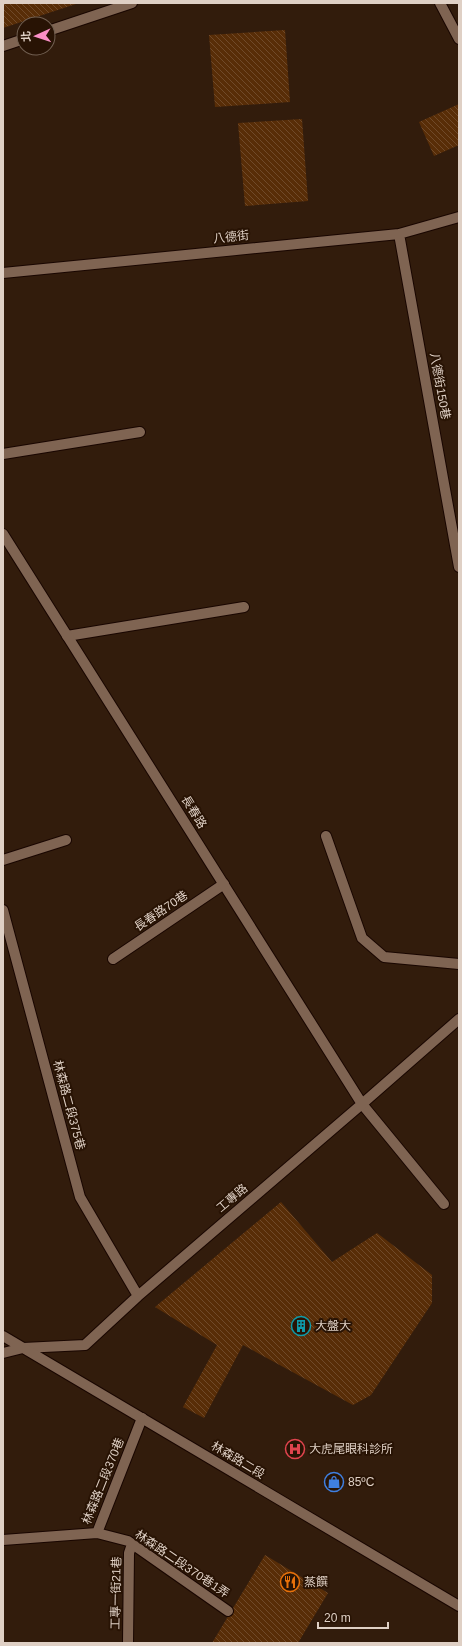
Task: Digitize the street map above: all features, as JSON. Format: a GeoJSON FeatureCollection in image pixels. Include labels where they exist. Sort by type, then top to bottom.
{"type":"FeatureCollection","features":[{"type":"Feature","properties":{"kind":"street"},"geometry":{"type":"LineString","coordinates":[[56,28],[132,3]]}},
{"type":"Feature","properties":{"kind":"street"},"geometry":{"type":"LineString","coordinates":[[440,3],[456,25],[459,39]]}},
{"type":"Feature","properties":{"kind":"street"},"geometry":{"type":"LineString","coordinates":[[3,46],[16,42]]}},
{"type":"Feature","properties":{"kind":"street","name":"八德街"},"geometry":{"type":"LineString","coordinates":[[3,273],[399,234],[459,217]]}},
{"type":"Feature","properties":{"kind":"street","name":"八德街150巷"},"geometry":{"type":"LineString","coordinates":[[399,234],[459,567]]}},
{"type":"Feature","properties":{"kind":"street"},"geometry":{"type":"LineString","coordinates":[[3,454],[140,432]]}},
{"type":"Feature","properties":{"kind":"street","name":"長春路"},"geometry":{"type":"LineString","coordinates":[[3,534],[362,1104],[444,1204]]}},
{"type":"Feature","properties":{"kind":"street"},"geometry":{"type":"LineString","coordinates":[[67,636],[244,607]]}},
{"type":"Feature","properties":{"kind":"street"},"geometry":{"type":"LineString","coordinates":[[326,836],[362,938],[384,957],[459,964]]}},
{"type":"Feature","properties":{"kind":"street"},"geometry":{"type":"LineString","coordinates":[[3,860],[66,840]]}},
{"type":"Feature","properties":{"kind":"street","name":"長春路70巷"},"geometry":{"type":"LineString","coordinates":[[113,959],[224,884]]}},
{"type":"Feature","properties":{"kind":"street","name":"林森路二段375巷"},"geometry":{"type":"LineString","coordinates":[[3,910],[80,1197],[138,1296]]}},
{"type":"Feature","properties":{"kind":"street","name":"工專路"},"geometry":{"type":"LineString","coordinates":[[3,1353],[23,1348],[85,1345],[138,1296],[459,1019]]}},
{"type":"Feature","properties":{"kind":"street","name":"林森路二段"},"geometry":{"type":"LineString","coordinates":[[3,1336],[459,1606]]}},
{"type":"Feature","properties":{"kind":"street","name":"林森路二段370巷"},"geometry":{"type":"LineString","coordinates":[[3,1540],[97,1533],[142,1418]]}},
{"type":"Feature","properties":{"kind":"street","name":"林森路二段370巷1弄"},"geometry":{"type":"LineString","coordinates":[[97,1533],[128,1540],[228,1611]]}},
{"type":"Feature","properties":{"kind":"street","name":"工專一街21巷"},"geometry":{"type":"LineString","coordinates":[[128,1643],[129,1552],[132,1544]]}},
{"type":"Feature","properties":{"kind":"building"},"geometry":{"type":"Polygon","coordinates":[[[3,3],[79,3],[39,16],[16,16],[16,24],[3,28],[3,3]]]}},
{"type":"Feature","properties":{"kind":"building"},"geometry":{"type":"Polygon","coordinates":[[[285,30],[290,102],[215,107],[209,35],[285,30]]]}},
{"type":"Feature","properties":{"kind":"building"},"geometry":{"type":"Polygon","coordinates":[[[459,104],[459,145],[434,156],[419,122],[459,104]]]}},
{"type":"Feature","properties":{"kind":"building"},"geometry":{"type":"Polygon","coordinates":[[[302,119],[308,201],[245,206],[238,123],[302,119]]]}},
{"type":"Feature","properties":{"kind":"building","name":"大盤大"},"geometry":{"type":"Polygon","coordinates":[[[281,1202],[332,1262],[377,1233],[432,1275],[432,1303],[371,1395],[353,1405],[243,1345],[204,1418],[183,1407],[217,1345],[155,1307],[281,1202]]]}},
{"type":"Feature","properties":{"kind":"building"},"geometry":{"type":"Polygon","coordinates":[[[265,1555],[328,1593],[298,1643],[212,1643],[265,1555]]]}},
{"type":"Feature","properties":{"kind":"place","name":"大盤大"},"geometry":{"type":"Point","coordinates":[301,1326]}},
{"type":"Feature","properties":{"kind":"place","name":"大虎尾眼科診所"},"geometry":{"type":"Point","coordinates":[295,1449]}},
{"type":"Feature","properties":{"kind":"place","name":"85ºC"},"geometry":{"type":"Point","coordinates":[334,1482]}},
{"type":"Feature","properties":{"kind":"place","name":"蒸饌"},"geometry":{"type":"Point","coordinates":[290,1582]}}]}
